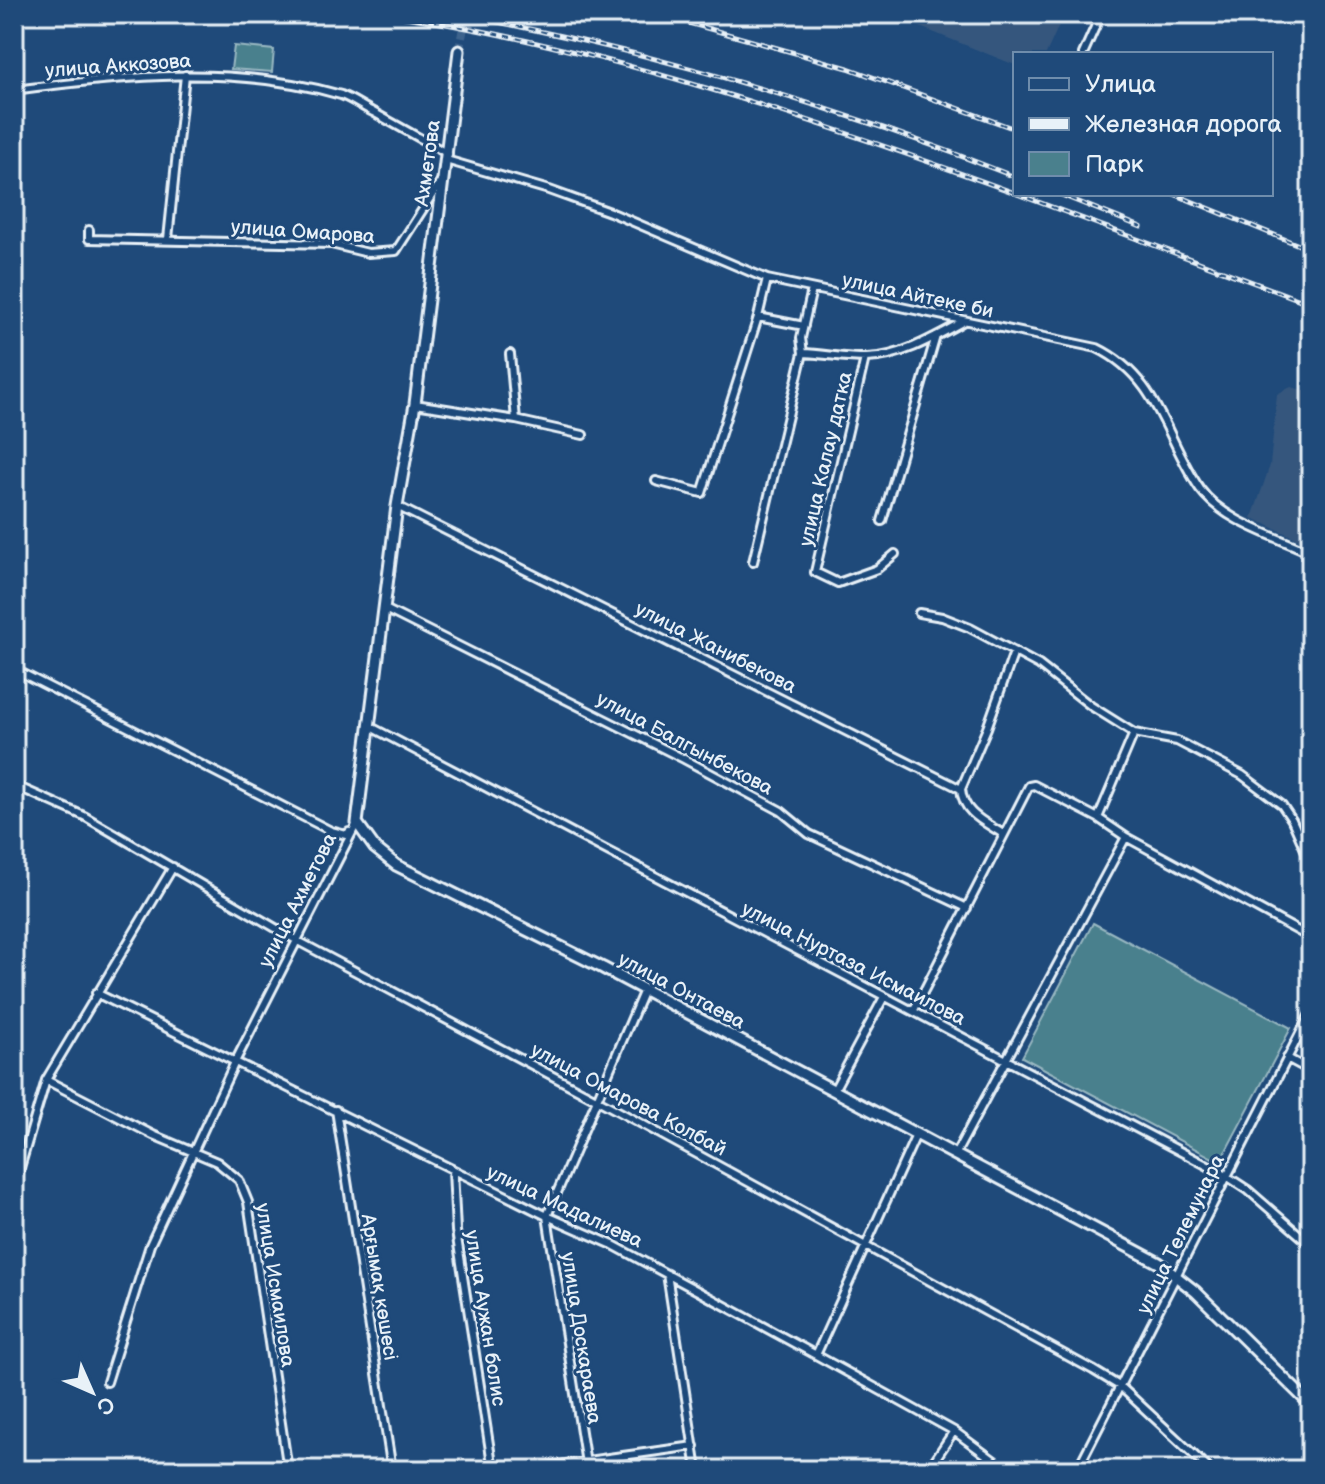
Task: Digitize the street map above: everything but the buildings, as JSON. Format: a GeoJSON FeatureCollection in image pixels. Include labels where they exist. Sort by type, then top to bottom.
{"type":"FeatureCollection","features":[{"type":"Feature","properties":{"kind":"main road","name":"Ахметова"},"geometry":{"type":"LineString","coordinates":[[429,280],[459,51]]}},
{"type":"Feature","properties":{"kind":"main road","name":"улица Ахметова"},"geometry":{"type":"LineString","coordinates":[[357,823],[397,506],[415,404],[429,280]]}},
{"type":"Feature","properties":{"kind":"main road","name":"улица Онтаева"},"geometry":{"type":"LineString","coordinates":[[357,823],[375,848],[396,865],[644,990],[1116,1239],[1178,1276],[1311,1405]]}},
{"type":"Feature","properties":{"kind":"street"},"geometry":{"type":"LineString","coordinates":[[1084,52],[1101,14]]}},
{"type":"Feature","properties":{"kind":"street"},"geometry":{"type":"LineString","coordinates":[[168,239],[185,75]]}},
{"type":"Feature","properties":{"kind":"street","name":"улица Аккозова"},"geometry":{"type":"LineString","coordinates":[[14,90],[128,77],[232,77],[344,96],[447,157]]}},
{"type":"Feature","properties":{"kind":"street","name":"улица Айтеке би"},"geometry":{"type":"LineString","coordinates":[[447,157],[610,212],[767,279],[1083,345],[1116,357],[1152,396],[1201,490],[1238,519],[1311,553]]}},
{"type":"Feature","properties":{"kind":"street","name":"улица Омарова"},"geometry":{"type":"LineString","coordinates":[[89,230],[89,239],[331,244],[368,253],[396,251],[443,177]]}},
{"type":"Feature","properties":{"kind":"street"},"geometry":{"type":"LineString","coordinates":[[656,481],[702,493],[758,317],[767,279]]}},
{"type":"Feature","properties":{"kind":"street"},"geometry":{"type":"LineString","coordinates":[[753,562],[803,353],[801,338],[812,289]]}},
{"type":"Feature","properties":{"kind":"street"},"geometry":{"type":"LineString","coordinates":[[758,317],[804,326]]}},
{"type":"Feature","properties":{"kind":"street","name":"улица Калау датка"},"geometry":{"type":"LineString","coordinates":[[803,353],[865,358],[883,356],[936,336],[965,321]]}},
{"type":"Feature","properties":{"kind":"street"},"geometry":{"type":"LineString","coordinates":[[882,521],[936,336]]}},
{"type":"Feature","properties":{"kind":"street"},"geometry":{"type":"LineString","coordinates":[[510,354],[516,420]]}},
{"type":"Feature","properties":{"kind":"street","name":"улица Калау датка"},"geometry":{"type":"LineString","coordinates":[[865,358],[815,572],[838,583],[877,569],[895,554]]}},
{"type":"Feature","properties":{"kind":"street"},"geometry":{"type":"LineString","coordinates":[[415,404],[516,420],[583,435]]}},
{"type":"Feature","properties":{"kind":"street","name":"улица Жанибекова"},"geometry":{"type":"LineString","coordinates":[[397,506],[961,789],[967,810],[1003,834]]}},
{"type":"Feature","properties":{"kind":"street","name":"улица Балгынбекова"},"geometry":{"type":"LineString","coordinates":[[385,609],[684,759],[781,811],[809,834],[967,908]]}},
{"type":"Feature","properties":{"kind":"street"},"geometry":{"type":"LineString","coordinates":[[919,613],[942,617],[970,628],[1039,665],[1091,706],[1134,733],[1177,741],[1267,792],[1282,805],[1292,820],[1311,863]]}},
{"type":"Feature","properties":{"kind":"street"},"geometry":{"type":"LineString","coordinates":[[961,789],[1014,652]]}},
{"type":"Feature","properties":{"kind":"street"},"geometry":{"type":"LineString","coordinates":[[14,669],[331,831],[346,835],[357,823]]}},
{"type":"Feature","properties":{"kind":"street","name":"улица Нуртаза Исмаилова"},"geometry":{"type":"LineString","coordinates":[[371,727],[1225,1175],[1248,1190],[1311,1245]]}},
{"type":"Feature","properties":{"kind":"street"},"geometry":{"type":"LineString","coordinates":[[1098,818],[1134,733]]}},
{"type":"Feature","properties":{"kind":"street","name":"улица Омарова Колбай"},"geometry":{"type":"LineString","coordinates":[[14,785],[84,816],[296,940],[596,1099],[1121,1387],[1210,1470]]}},
{"type":"Feature","properties":{"kind":"street"},"geometry":{"type":"LineString","coordinates":[[914,1010],[1003,834],[1029,786],[1034,785],[1311,938]]}},
{"type":"Feature","properties":{"kind":"street","name":"улица Ахметова"},"geometry":{"type":"LineString","coordinates":[[107,1382],[150,1245],[235,1062],[357,823]]}},
{"type":"Feature","properties":{"kind":"street"},"geometry":{"type":"LineString","coordinates":[[955,1155],[1126,837]]}},
{"type":"Feature","properties":{"kind":"street"},"geometry":{"type":"LineString","coordinates":[[14,1188],[46,1080],[173,867]]}},
{"type":"Feature","properties":{"kind":"street"},"geometry":{"type":"LineString","coordinates":[[547,1216],[644,990]]}},
{"type":"Feature","properties":{"kind":"street","name":"улица Мадалиева"},"geometry":{"type":"LineString","coordinates":[[96,993],[547,1216],[613,1245],[954,1431],[1007,1470]]}},
{"type":"Feature","properties":{"kind":"street"},"geometry":{"type":"LineString","coordinates":[[834,1090],[884,997]]}},
{"type":"Feature","properties":{"kind":"street","name":"улица Телемунара"},"geometry":{"type":"LineString","coordinates":[[1077,1470],[1178,1276],[1225,1175],[1311,1012]]}},
{"type":"Feature","properties":{"kind":"street"},"geometry":{"type":"LineString","coordinates":[[1287,1058],[1311,1071]]}},
{"type":"Feature","properties":{"kind":"street","name":"улица Исмаилова"},"geometry":{"type":"LineString","coordinates":[[46,1080],[153,1135],[194,1150],[217,1162],[239,1180],[248,1202],[288,1470]]}},
{"type":"Feature","properties":{"kind":"street","name":"Арғымақ көшесі"},"geometry":{"type":"LineString","coordinates":[[336,1110],[392,1470]]}},
{"type":"Feature","properties":{"kind":"street"},"geometry":{"type":"LineString","coordinates":[[816,1355],[916,1135]]}},
{"type":"Feature","properties":{"kind":"street","name":"улица Аужан болис"},"geometry":{"type":"LineString","coordinates":[[453,1170],[456,1231],[493,1470]]}},
{"type":"Feature","properties":{"kind":"street","name":"улица Доскараева"},"geometry":{"type":"LineString","coordinates":[[547,1216],[587,1466]]}},
{"type":"Feature","properties":{"kind":"street"},"geometry":{"type":"LineString","coordinates":[[667,1274],[697,1470]]}},
{"type":"Feature","properties":{"kind":"street"},"geometry":{"type":"LineString","coordinates":[[928,1470],[954,1431]]}},
{"type":"Feature","properties":{"kind":"street"},"geometry":{"type":"LineString","coordinates":[[523,1470],[587,1466],[694,1446]]}},
{"type":"Feature","properties":{"kind":"shaded area"},"geometry":{"type":"Polygon","coordinates":[[[872,14],[1064,14],[1047,52],[1013,52],[1013,64],[900,19],[898,22],[872,14]]]}},
{"type":"Feature","properties":{"kind":"shaded area"},"geometry":{"type":"Polygon","coordinates":[[[1291,387],[1311,392],[1311,545],[1252,518],[1270,465],[1277,394],[1291,387]]]}},
{"type":"Feature","properties":{"kind":"green space"},"geometry":{"type":"Polygon","coordinates":[[[234,46],[274,50],[272,72],[231,69],[234,46]]]}},
{"type":"Feature","properties":{"kind":"green space"},"geometry":{"type":"Polygon","coordinates":[[[1093,923],[1291,1028],[1220,1162],[1022,1057],[1093,923]]]}},
{"type":"Feature","properties":{"kind":"tunnel"},"geometry":{"type":"LineString","coordinates":[[459,51],[466,14]]}},
{"type":"Feature","properties":{"kind":"railway"},"geometry":{"type":"LineString","coordinates":[[387,14],[468,28],[627,65],[783,112],[1013,192]]}},
{"type":"Feature","properties":{"kind":"railway"},"geometry":{"type":"LineString","coordinates":[[458,14],[600,45],[740,82],[879,126],[1013,176]]}},
{"type":"Feature","properties":{"kind":"railway"},"geometry":{"type":"LineString","coordinates":[[657,14],[848,68],[1013,128]]}},
{"type":"Feature","properties":{"kind":"railway"},"geometry":{"type":"LineString","coordinates":[[1022,196],[1311,304]]}},
{"type":"Feature","properties":{"kind":"railway"},"geometry":{"type":"LineString","coordinates":[[1064,196],[1141,227]]}},
{"type":"Feature","properties":{"kind":"railway"},"geometry":{"type":"LineString","coordinates":[[1179,196],[1311,250]]}}]}
